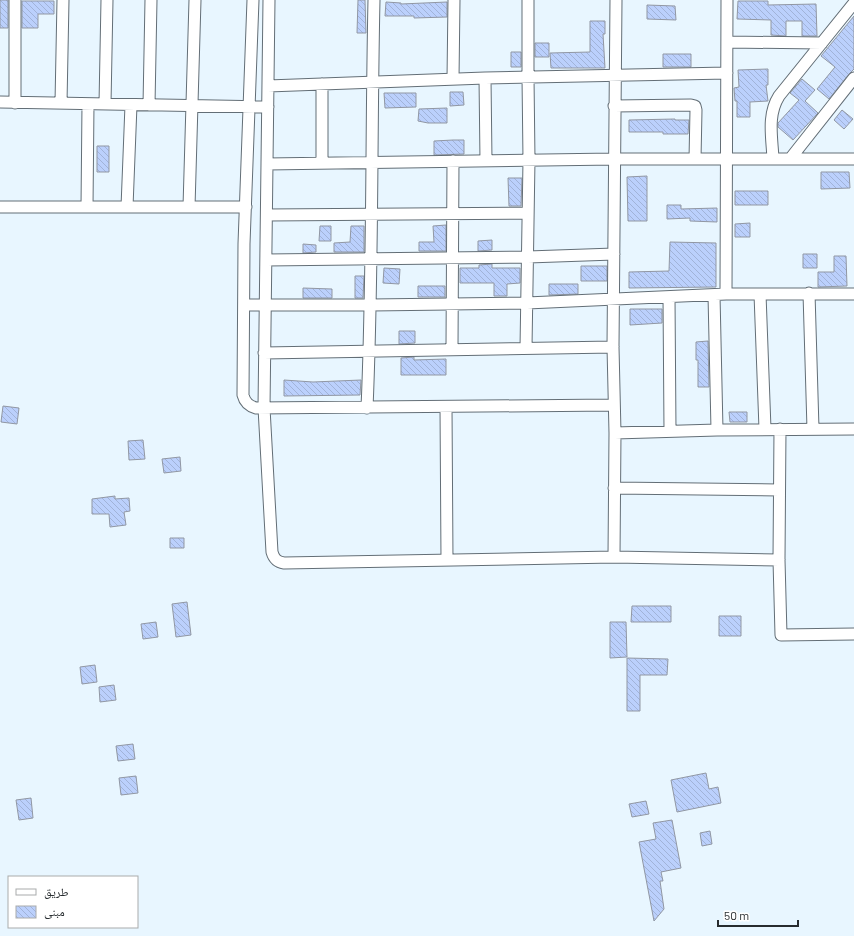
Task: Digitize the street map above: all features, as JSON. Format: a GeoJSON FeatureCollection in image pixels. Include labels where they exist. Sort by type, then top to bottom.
{"type":"FeatureCollection","features":[{"type":"Feature","properties":{"kind":"street"},"geometry":{"type":"LineString","coordinates":[[15,0],[15,103]]}},
{"type":"Feature","properties":{"kind":"street"},"geometry":{"type":"LineString","coordinates":[[61,103],[64,0]]}},
{"type":"Feature","properties":{"kind":"street"},"geometry":{"type":"LineString","coordinates":[[105,104],[107,0]]}},
{"type":"Feature","properties":{"kind":"street"},"geometry":{"type":"LineString","coordinates":[[149,105],[151,0]]}},
{"type":"Feature","properties":{"kind":"street"},"geometry":{"type":"LineString","coordinates":[[190,207],[195,0]]}},
{"type":"Feature","properties":{"kind":"street"},"geometry":{"type":"LineString","coordinates":[[253,0],[248,106],[244,305],[244,400],[256,408],[613,406]]}},
{"type":"Feature","properties":{"kind":"street"},"geometry":{"type":"LineString","coordinates":[[269,0],[264,408],[272,552],[274,558],[278,562],[284,563],[614,557],[779,560]]}},
{"type":"Feature","properties":{"kind":"street"},"geometry":{"type":"LineString","coordinates":[[367,408],[371,305],[370,215],[374,0]]}},
{"type":"Feature","properties":{"kind":"street"},"geometry":{"type":"LineString","coordinates":[[453,79],[454,0]]}},
{"type":"Feature","properties":{"kind":"street"},"geometry":{"type":"LineString","coordinates":[[526,348],[529,160],[528,0]]}},
{"type":"Feature","properties":{"kind":"street"},"geometry":{"type":"LineString","coordinates":[[614,557],[615,433],[613,406],[613,347],[614,76],[616,0]]}},
{"type":"Feature","properties":{"kind":"street"},"geometry":{"type":"LineString","coordinates":[[726,294],[727,0]]}},
{"type":"Feature","properties":{"kind":"street"},"geometry":{"type":"LineString","coordinates":[[773,159],[771,118],[774,103],[854,3]]}},
{"type":"Feature","properties":{"kind":"street"},"geometry":{"type":"LineString","coordinates":[[727,42],[822,43]]}},
{"type":"Feature","properties":{"kind":"street"},"geometry":{"type":"LineString","coordinates":[[268,86],[484,78],[727,73]]}},
{"type":"Feature","properties":{"kind":"street"},"geometry":{"type":"LineString","coordinates":[[484,78],[486,161]]}},
{"type":"Feature","properties":{"kind":"street"},"geometry":{"type":"LineString","coordinates":[[790,159],[854,78]]}},
{"type":"Feature","properties":{"kind":"street"},"geometry":{"type":"LineString","coordinates":[[322,84],[322,163]]}},
{"type":"Feature","properties":{"kind":"street"},"geometry":{"type":"LineString","coordinates":[[0,102],[268,107]]}},
{"type":"Feature","properties":{"kind":"street"},"geometry":{"type":"LineString","coordinates":[[87,207],[88,104]]}},
{"type":"Feature","properties":{"kind":"street"},"geometry":{"type":"LineString","coordinates":[[127,207],[132,104]]}},
{"type":"Feature","properties":{"kind":"street"},"geometry":{"type":"LineString","coordinates":[[614,106],[695,106],[695,159]]}},
{"type":"Feature","properties":{"kind":"street"},"geometry":{"type":"LineString","coordinates":[[267,164],[614,159],[854,159]]}},
{"type":"Feature","properties":{"kind":"street"},"geometry":{"type":"LineString","coordinates":[[452,349],[451,304],[453,161]]}},
{"type":"Feature","properties":{"kind":"street"},"geometry":{"type":"LineString","coordinates":[[0,207],[246,208]]}},
{"type":"Feature","properties":{"kind":"street"},"geometry":{"type":"LineString","coordinates":[[267,215],[528,213]]}},
{"type":"Feature","properties":{"kind":"street"},"geometry":{"type":"LineString","coordinates":[[266,260],[528,257],[614,254]]}},
{"type":"Feature","properties":{"kind":"street"},"geometry":{"type":"LineString","coordinates":[[809,293],[812,429]]}},
{"type":"Feature","properties":{"kind":"street"},"geometry":{"type":"LineString","coordinates":[[244,305],[527,303],[726,294],[854,294]]}},
{"type":"Feature","properties":{"kind":"street"},"geometry":{"type":"LineString","coordinates":[[760,294],[765,429]]}},
{"type":"Feature","properties":{"kind":"street"},"geometry":{"type":"LineString","coordinates":[[714,295],[717,430]]}},
{"type":"Feature","properties":{"kind":"street"},"geometry":{"type":"LineString","coordinates":[[669,296],[670,431]]}},
{"type":"Feature","properties":{"kind":"street"},"geometry":{"type":"LineString","coordinates":[[264,353],[613,347]]}},
{"type":"Feature","properties":{"kind":"street"},"geometry":{"type":"LineString","coordinates":[[446,407],[447,560]]}},
{"type":"Feature","properties":{"kind":"street"},"geometry":{"type":"LineString","coordinates":[[615,433],[765,429],[854,429]]}},
{"type":"Feature","properties":{"kind":"street"},"geometry":{"type":"LineString","coordinates":[[780,429],[779,560],[782,635],[854,634]]}},
{"type":"Feature","properties":{"kind":"street"},"geometry":{"type":"LineString","coordinates":[[614,488],[779,490]]}},
{"type":"Feature","properties":{"kind":"building"},"geometry":{"type":"Polygon","coordinates":[[[0,0],[8,0],[8,28],[0,28],[0,0]]]}},
{"type":"Feature","properties":{"kind":"building"},"geometry":{"type":"Polygon","coordinates":[[[358,0],[365,0],[366,33],[357,33],[358,0]]]}},
{"type":"Feature","properties":{"kind":"building"},"geometry":{"type":"Polygon","coordinates":[[[22,1],[54,1],[54,14],[38,14],[38,28],[22,28],[22,1]]]}},
{"type":"Feature","properties":{"kind":"building"},"geometry":{"type":"Polygon","coordinates":[[[738,1],[768,1],[768,5],[816,4],[817,36],[802,36],[802,21],[786,21],[786,36],[771,35],[771,20],[737,19],[738,1]]]}},
{"type":"Feature","properties":{"kind":"building"},"geometry":{"type":"Polygon","coordinates":[[[386,2],[401,4],[447,2],[447,17],[414,18],[414,16],[385,16],[386,2]]]}},
{"type":"Feature","properties":{"kind":"building"},"geometry":{"type":"Polygon","coordinates":[[[647,5],[675,6],[676,20],[647,19],[647,5]]]}},
{"type":"Feature","properties":{"kind":"building"},"geometry":{"type":"Polygon","coordinates":[[[854,16],[854,69],[829,99],[817,89],[835,67],[821,56],[854,16]]]}},
{"type":"Feature","properties":{"kind":"building"},"geometry":{"type":"Polygon","coordinates":[[[590,21],[605,21],[605,34],[603,34],[605,68],[551,68],[550,53],[590,52],[590,21]]]}},
{"type":"Feature","properties":{"kind":"building"},"geometry":{"type":"Polygon","coordinates":[[[535,43],[549,43],[549,57],[535,57],[535,43]]]}},
{"type":"Feature","properties":{"kind":"building"},"geometry":{"type":"Polygon","coordinates":[[[511,52],[521,52],[521,67],[511,67],[511,52]]]}},
{"type":"Feature","properties":{"kind":"building"},"geometry":{"type":"Polygon","coordinates":[[[663,54],[691,54],[691,67],[663,67],[663,54]]]}},
{"type":"Feature","properties":{"kind":"building"},"geometry":{"type":"Polygon","coordinates":[[[768,69],[768,85],[766,85],[768,101],[750,102],[750,117],[737,117],[737,101],[735,101],[734,88],[739,87],[738,70],[768,69]]]}},
{"type":"Feature","properties":{"kind":"building"},"geometry":{"type":"Polygon","coordinates":[[[802,79],[815,90],[805,101],[818,113],[793,140],[778,127],[778,123],[799,100],[790,93],[802,79]]]}},
{"type":"Feature","properties":{"kind":"building"},"geometry":{"type":"Polygon","coordinates":[[[450,92],[463,92],[464,105],[450,106],[450,92]]]}},
{"type":"Feature","properties":{"kind":"building"},"geometry":{"type":"Polygon","coordinates":[[[384,93],[416,93],[416,107],[385,108],[384,93]]]}},
{"type":"Feature","properties":{"kind":"building"},"geometry":{"type":"Polygon","coordinates":[[[447,108],[447,123],[428,123],[418,121],[419,109],[447,108]]]}},
{"type":"Feature","properties":{"kind":"building"},"geometry":{"type":"Polygon","coordinates":[[[842,110],[853,119],[844,129],[834,120],[842,110]]]}},
{"type":"Feature","properties":{"kind":"building"},"geometry":{"type":"Polygon","coordinates":[[[629,120],[689,120],[688,134],[629,132],[629,120]]]}},
{"type":"Feature","properties":{"kind":"building"},"geometry":{"type":"Polygon","coordinates":[[[464,140],[464,154],[434,155],[434,141],[464,140]]]}},
{"type":"Feature","properties":{"kind":"building"},"geometry":{"type":"Polygon","coordinates":[[[97,146],[109,146],[109,172],[97,172],[97,146]]]}},
{"type":"Feature","properties":{"kind":"building"},"geometry":{"type":"Polygon","coordinates":[[[821,172],[849,172],[850,188],[821,189],[821,172]]]}},
{"type":"Feature","properties":{"kind":"building"},"geometry":{"type":"Polygon","coordinates":[[[647,176],[647,221],[628,221],[627,177],[647,176]]]}},
{"type":"Feature","properties":{"kind":"building"},"geometry":{"type":"Polygon","coordinates":[[[508,178],[522,178],[521,206],[509,206],[508,178]]]}},
{"type":"Feature","properties":{"kind":"building"},"geometry":{"type":"Polygon","coordinates":[[[735,191],[768,191],[768,205],[735,205],[735,191]]]}},
{"type":"Feature","properties":{"kind":"building"},"geometry":{"type":"Polygon","coordinates":[[[667,205],[681,205],[681,209],[717,208],[717,222],[690,221],[690,218],[667,219],[667,205]]]}},
{"type":"Feature","properties":{"kind":"building"},"geometry":{"type":"Polygon","coordinates":[[[750,223],[750,237],[735,237],[735,224],[750,223]]]}},
{"type":"Feature","properties":{"kind":"building"},"geometry":{"type":"Polygon","coordinates":[[[446,225],[446,251],[419,251],[419,242],[434,242],[433,226],[446,225]]]}},
{"type":"Feature","properties":{"kind":"building"},"geometry":{"type":"Polygon","coordinates":[[[320,226],[331,226],[331,241],[319,241],[320,226]]]}},
{"type":"Feature","properties":{"kind":"building"},"geometry":{"type":"Polygon","coordinates":[[[351,226],[364,226],[364,252],[334,252],[334,243],[350,242],[351,226]]]}},
{"type":"Feature","properties":{"kind":"building"},"geometry":{"type":"Polygon","coordinates":[[[492,240],[492,250],[478,251],[478,241],[492,240]]]}},
{"type":"Feature","properties":{"kind":"building"},"geometry":{"type":"Polygon","coordinates":[[[670,242],[716,243],[716,287],[629,288],[629,272],[669,271],[670,242]]]}},
{"type":"Feature","properties":{"kind":"building"},"geometry":{"type":"Polygon","coordinates":[[[303,244],[316,245],[316,252],[303,253],[303,244]]]}},
{"type":"Feature","properties":{"kind":"building"},"geometry":{"type":"Polygon","coordinates":[[[803,254],[817,254],[817,268],[803,268],[803,254]]]}},
{"type":"Feature","properties":{"kind":"building"},"geometry":{"type":"Polygon","coordinates":[[[834,256],[846,256],[847,286],[818,287],[818,272],[834,272],[834,256]]]}},
{"type":"Feature","properties":{"kind":"building"},"geometry":{"type":"Polygon","coordinates":[[[492,264],[492,268],[520,268],[520,283],[507,284],[507,296],[494,296],[494,283],[460,283],[460,268],[479,268],[479,265],[492,264]]]}},
{"type":"Feature","properties":{"kind":"building"},"geometry":{"type":"Polygon","coordinates":[[[581,266],[607,266],[607,281],[581,281],[581,266]]]}},
{"type":"Feature","properties":{"kind":"building"},"geometry":{"type":"Polygon","coordinates":[[[384,268],[400,269],[399,284],[383,283],[384,268]]]}},
{"type":"Feature","properties":{"kind":"building"},"geometry":{"type":"Polygon","coordinates":[[[355,276],[364,276],[363,298],[355,298],[355,276]]]}},
{"type":"Feature","properties":{"kind":"building"},"geometry":{"type":"Polygon","coordinates":[[[549,284],[578,284],[578,294],[549,295],[549,284]]]}},
{"type":"Feature","properties":{"kind":"building"},"geometry":{"type":"Polygon","coordinates":[[[418,286],[445,286],[445,297],[418,297],[418,286]]]}},
{"type":"Feature","properties":{"kind":"building"},"geometry":{"type":"Polygon","coordinates":[[[303,288],[332,289],[332,298],[303,298],[303,288]]]}},
{"type":"Feature","properties":{"kind":"building"},"geometry":{"type":"Polygon","coordinates":[[[630,309],[662,309],[662,323],[630,325],[630,309]]]}},
{"type":"Feature","properties":{"kind":"building"},"geometry":{"type":"Polygon","coordinates":[[[399,331],[415,331],[415,343],[399,344],[399,331]]]}},
{"type":"Feature","properties":{"kind":"building"},"geometry":{"type":"Polygon","coordinates":[[[708,341],[709,387],[698,387],[696,342],[708,341]]]}},
{"type":"Feature","properties":{"kind":"building"},"geometry":{"type":"Polygon","coordinates":[[[414,357],[414,360],[446,359],[446,375],[401,375],[401,358],[414,357]]]}},
{"type":"Feature","properties":{"kind":"building"},"geometry":{"type":"Polygon","coordinates":[[[284,380],[313,382],[361,380],[360,395],[284,396],[284,380]]]}},
{"type":"Feature","properties":{"kind":"building"},"geometry":{"type":"Polygon","coordinates":[[[3,406],[19,408],[17,424],[1,422],[3,406]]]}},
{"type":"Feature","properties":{"kind":"building"},"geometry":{"type":"Polygon","coordinates":[[[729,412],[747,412],[747,422],[730,422],[729,412]]]}},
{"type":"Feature","properties":{"kind":"building"},"geometry":{"type":"Polygon","coordinates":[[[143,440],[145,459],[129,460],[128,441],[143,440]]]}},
{"type":"Feature","properties":{"kind":"building"},"geometry":{"type":"Polygon","coordinates":[[[180,457],[181,471],[164,473],[162,459],[180,457]]]}},
{"type":"Feature","properties":{"kind":"building"},"geometry":{"type":"Polygon","coordinates":[[[115,496],[115,499],[129,498],[130,511],[124,512],[126,525],[110,527],[109,514],[92,514],[92,499],[115,496]]]}},
{"type":"Feature","properties":{"kind":"building"},"geometry":{"type":"Polygon","coordinates":[[[170,538],[184,538],[184,548],[170,548],[170,538]]]}},
{"type":"Feature","properties":{"kind":"building"},"geometry":{"type":"Polygon","coordinates":[[[187,602],[191,635],[176,637],[172,604],[187,602]]]}},
{"type":"Feature","properties":{"kind":"building"},"geometry":{"type":"Polygon","coordinates":[[[632,606],[671,606],[671,622],[631,622],[632,606]]]}},
{"type":"Feature","properties":{"kind":"building"},"geometry":{"type":"Polygon","coordinates":[[[719,616],[741,616],[741,636],[719,636],[719,616]]]}},
{"type":"Feature","properties":{"kind":"building"},"geometry":{"type":"Polygon","coordinates":[[[156,622],[158,637],[143,639],[141,624],[156,622]]]}},
{"type":"Feature","properties":{"kind":"building"},"geometry":{"type":"Polygon","coordinates":[[[610,622],[626,622],[627,657],[610,658],[610,622]]]}},
{"type":"Feature","properties":{"kind":"building"},"geometry":{"type":"Polygon","coordinates":[[[627,658],[668,659],[667,675],[640,675],[640,711],[627,711],[627,658]]]}},
{"type":"Feature","properties":{"kind":"building"},"geometry":{"type":"Polygon","coordinates":[[[95,665],[97,682],[82,684],[80,667],[95,665]]]}},
{"type":"Feature","properties":{"kind":"building"},"geometry":{"type":"Polygon","coordinates":[[[114,685],[116,700],[100,702],[99,687],[114,685]]]}},
{"type":"Feature","properties":{"kind":"building"},"geometry":{"type":"Polygon","coordinates":[[[133,744],[135,759],[118,761],[116,746],[133,744]]]}},
{"type":"Feature","properties":{"kind":"building"},"geometry":{"type":"Polygon","coordinates":[[[706,773],[709,789],[718,787],[721,803],[677,812],[671,780],[706,773]]]}},
{"type":"Feature","properties":{"kind":"building"},"geometry":{"type":"Polygon","coordinates":[[[136,776],[138,793],[121,795],[119,778],[136,776]]]}},
{"type":"Feature","properties":{"kind":"building"},"geometry":{"type":"Polygon","coordinates":[[[31,798],[33,818],[19,820],[16,800],[31,798]]]}},
{"type":"Feature","properties":{"kind":"building"},"geometry":{"type":"Polygon","coordinates":[[[646,801],[649,814],[632,817],[629,804],[646,801]]]}},
{"type":"Feature","properties":{"kind":"building"},"geometry":{"type":"Polygon","coordinates":[[[672,820],[681,868],[661,872],[663,881],[660,881],[664,909],[654,921],[639,842],[656,839],[653,823],[672,820]]]}},
{"type":"Feature","properties":{"kind":"building"},"geometry":{"type":"Polygon","coordinates":[[[710,831],[712,844],[702,846],[700,833],[710,831]]]}}]}
